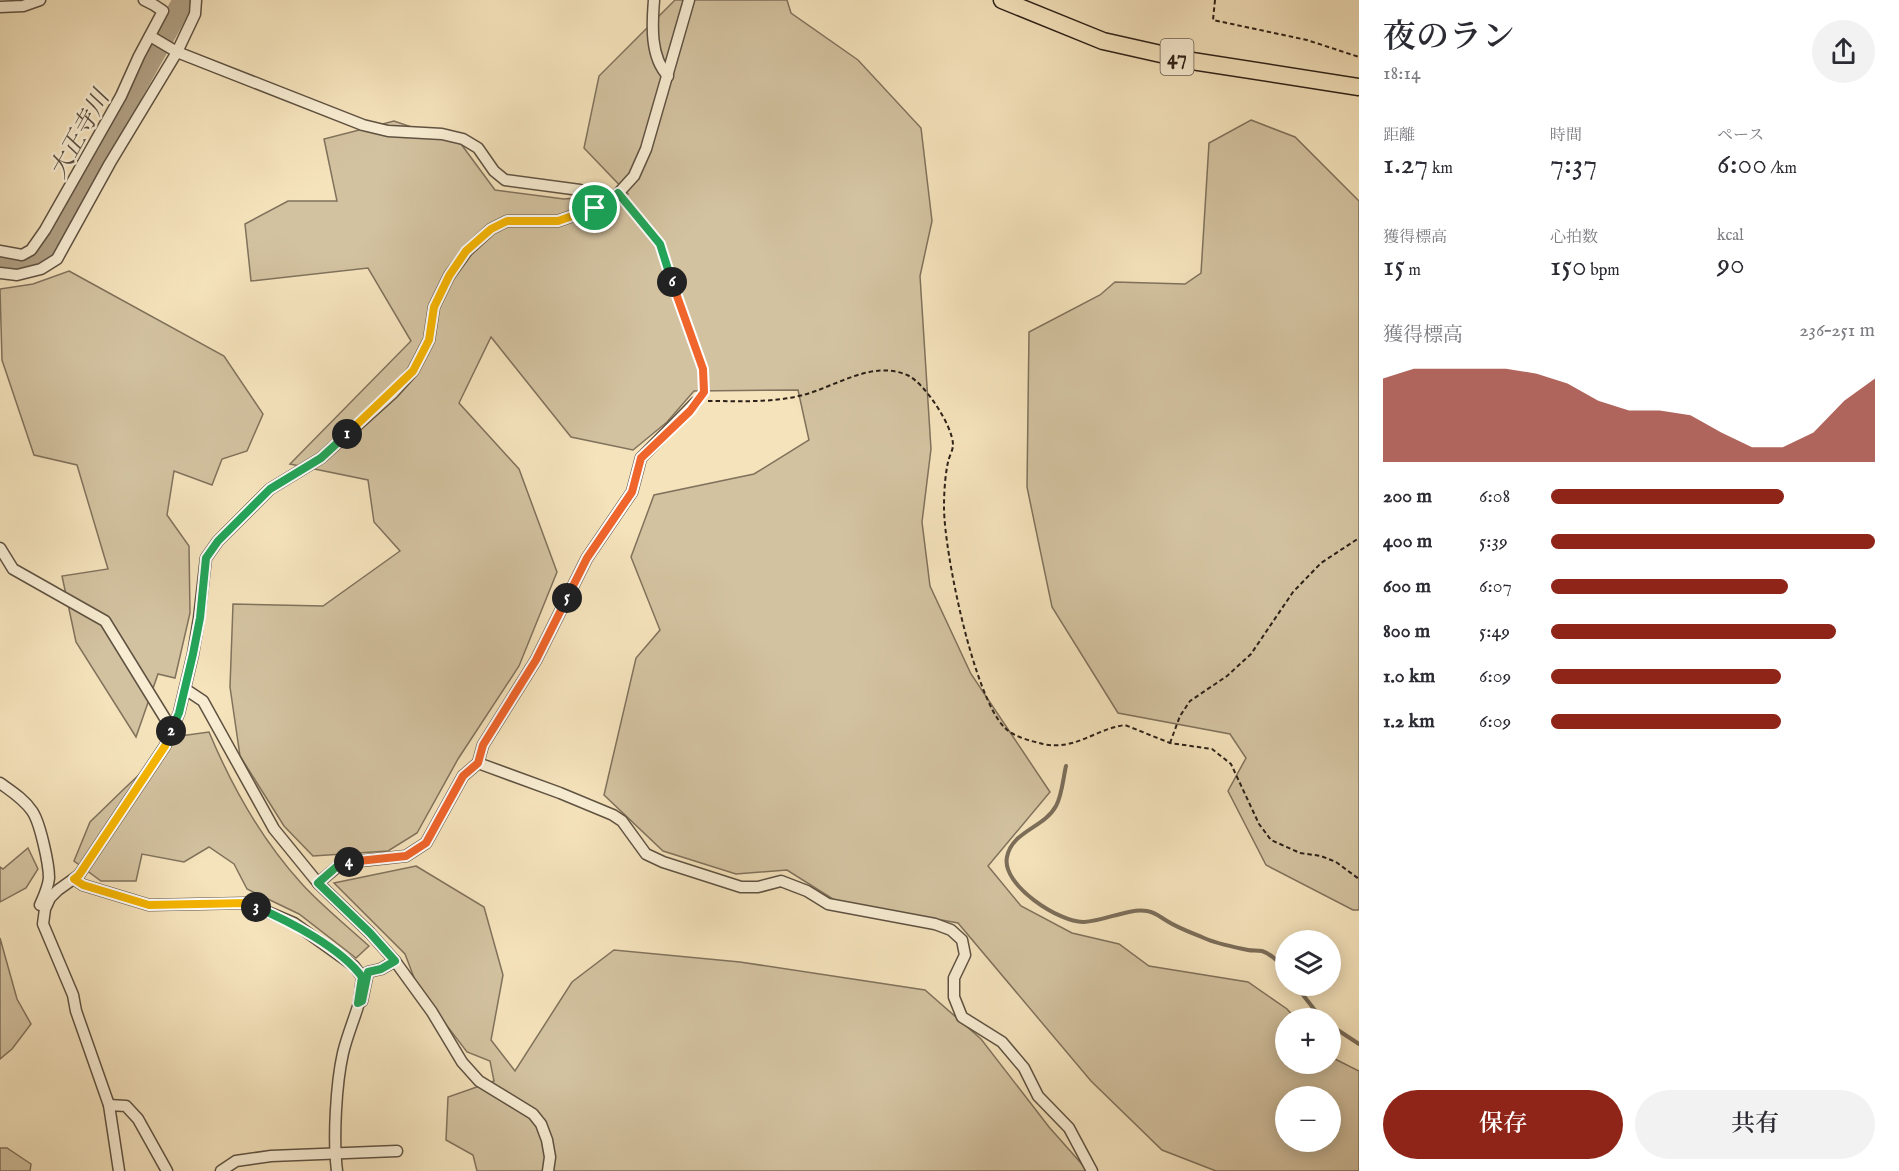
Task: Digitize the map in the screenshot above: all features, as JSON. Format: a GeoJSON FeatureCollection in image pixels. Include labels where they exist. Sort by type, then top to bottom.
{"type":"FeatureCollection","features":[{"type":"Feature","properties":{"kind":"main road","name":"47"},"geometry":{"type":"LineString","coordinates":[[1002,0],[1103,41],[1192,61],[1359,87]]}},
{"type":"Feature","properties":{"kind":"street"},"geometry":{"type":"LineString","coordinates":[[0,7],[23,6],[40,0]]}},
{"type":"Feature","properties":{"kind":"street"},"geometry":{"type":"LineString","coordinates":[[0,251],[22,255],[31,250],[45,230],[121,96],[163,11],[144,0]]}},
{"type":"Feature","properties":{"kind":"street"},"geometry":{"type":"LineString","coordinates":[[0,273],[17,275],[41,269],[57,258],[110,163],[177,52],[195,14],[196,0]]}},
{"type":"Feature","properties":{"kind":"street"},"geometry":{"type":"LineString","coordinates":[[654,0],[654,40],[659,66],[668,76]]}},
{"type":"Feature","properties":{"kind":"street"},"geometry":{"type":"LineString","coordinates":[[119,1171],[109,1105],[76,1011],[73,994],[43,924],[45,909],[51,898],[79,875],[165,746],[179,713],[185,689],[200,618],[206,558],[218,541],[270,489],[321,458],[393,393],[413,371],[429,340],[434,307],[449,276],[466,251],[491,229],[507,221],[558,221],[595,208],[614,198],[634,176],[646,149],[689,0]]}},
{"type":"Feature","properties":{"kind":"street"},"geometry":{"type":"LineString","coordinates":[[150,36],[177,52],[363,125],[388,131],[441,134],[463,139],[478,148],[494,171],[505,180],[580,190],[595,208]]}},
{"type":"Feature","properties":{"kind":"street"},"geometry":{"type":"LineString","coordinates":[[318,883],[342,862],[406,856],[426,843],[463,776],[478,763],[483,745],[536,660],[587,558],[632,492],[641,458],[696,402]]}},
{"type":"Feature","properties":{"kind":"street"},"geometry":{"type":"LineString","coordinates":[[0,548],[13,569],[105,621],[166,720],[173,727]]}},
{"type":"Feature","properties":{"kind":"street"},"geometry":{"type":"LineString","coordinates":[[185,689],[203,700],[274,829],[318,883],[370,933],[395,961],[432,1012],[462,1062],[479,1081],[533,1114],[541,1124],[550,1157],[548,1171]]}},
{"type":"Feature","properties":{"kind":"street"},"geometry":{"type":"LineString","coordinates":[[478,763],[613,815],[622,821],[646,854],[663,862],[741,887],[781,881],[807,891],[828,904],[934,924],[951,930],[962,940],[965,955],[954,978],[954,998],[962,1017],[1002,1042],[1024,1068],[1038,1096],[1069,1128],[1092,1171]]}},
{"type":"Feature","properties":{"kind":"street"},"geometry":{"type":"LineString","coordinates":[[0,783],[33,811],[46,852],[49,878],[37,920],[43,924]]}},
{"type":"Feature","properties":{"kind":"street"},"geometry":{"type":"LineString","coordinates":[[74,879],[83,885],[149,905],[247,903],[294,923],[354,966],[362,977],[358,1003],[343,1053],[335,1155],[337,1171]]}},
{"type":"Feature","properties":{"kind":"street"},"geometry":{"type":"LineString","coordinates":[[358,1003],[362,1001],[368,972],[381,969],[395,961]]}},
{"type":"Feature","properties":{"kind":"street"},"geometry":{"type":"LineString","coordinates":[[109,1105],[126,1106],[138,1119],[166,1171]]}},
{"type":"Feature","properties":{"kind":"street"},"geometry":{"type":"LineString","coordinates":[[220,1171],[236,1161],[271,1156],[397,1151]]}},
{"type":"Feature","properties":{"kind":"path"},"geometry":{"type":"LineString","coordinates":[[1215,0],[1213,20],[1307,40],[1359,57]]}},
{"type":"Feature","properties":{"kind":"path"},"geometry":{"type":"LineString","coordinates":[[618,193],[660,244],[703,369],[704,392],[696,402]]}},
{"type":"Feature","properties":{"kind":"path"},"geometry":{"type":"LineString","coordinates":[[696,402],[770,400],[803,395],[867,372],[887,369],[909,375],[939,408],[953,444],[948,464],[944,508],[949,559],[975,664],[985,693],[1006,729],[1025,739],[1064,746],[1125,725],[1170,743],[1212,749],[1231,764],[1258,824],[1271,840],[1300,853],[1321,856],[1336,862],[1359,879]]}},
{"type":"Feature","properties":{"kind":"path"},"geometry":{"type":"LineString","coordinates":[[1170,743],[1180,716],[1190,701],[1227,676],[1251,654],[1293,592],[1321,563],[1359,538]]}},
{"type":"Feature","properties":{"kind":"shaded area"},"geometry":{"type":"Polygon","coordinates":[[[675,0],[787,0],[791,13],[858,60],[921,128],[932,221],[920,276],[931,449],[922,522],[930,586],[971,674],[1050,792],[988,866],[1021,906],[1072,933],[1119,944],[1149,966],[1248,982],[1286,1008],[1275,1008],[1275,1074],[1341,1074],[1341,1062],[1359,1071],[1359,1171],[1216,1171],[1162,1150],[1091,1081],[958,923],[836,901],[787,870],[736,874],[663,851],[604,795],[636,658],[660,630],[631,557],[654,495],[754,474],[809,440],[798,390],[694,391],[667,422],[633,450],[571,437],[491,337],[459,403],[519,469],[557,572],[519,666],[458,759],[417,833],[388,851],[313,856],[284,826],[240,756],[230,687],[233,604],[323,606],[400,551],[374,522],[368,480],[290,464],[411,341],[368,268],[251,281],[245,224],[288,201],[337,201],[324,139],[394,121],[461,144],[495,190],[564,199],[628,194],[584,148],[599,76],[675,0]]]}},
{"type":"Feature","properties":{"kind":"shaded area"},"geometry":{"type":"Polygon","coordinates":[[[1251,120],[1295,137],[1359,201],[1359,910],[1353,910],[1266,865],[1228,791],[1246,758],[1230,734],[1118,713],[1052,607],[1027,487],[1029,332],[1100,295],[1115,282],[1185,284],[1201,273],[1209,143],[1251,120]]]}},
{"type":"Feature","properties":{"kind":"shaded area"},"geometry":{"type":"Polygon","coordinates":[[[69,271],[224,356],[263,414],[247,451],[222,459],[212,485],[174,471],[167,515],[189,546],[190,613],[175,678],[158,674],[136,737],[76,642],[62,576],[108,569],[77,465],[34,455],[2,360],[0,289],[33,284],[69,271]]]}},
{"type":"Feature","properties":{"kind":"shaded area"},"geometry":{"type":"Polygon","coordinates":[[[209,732],[227,773],[273,849],[310,892],[369,946],[356,958],[299,914],[247,889],[234,864],[209,847],[184,862],[142,854],[136,881],[101,881],[74,861],[90,822],[125,788],[180,736],[209,732]]]}},
{"type":"Feature","properties":{"kind":"shaded area"},"geometry":{"type":"Polygon","coordinates":[[[28,848],[38,869],[26,888],[0,902],[0,867],[3,869],[28,848]]]}},
{"type":"Feature","properties":{"kind":"shaded area"},"geometry":{"type":"Polygon","coordinates":[[[416,866],[484,907],[503,975],[491,1040],[515,1071],[572,982],[614,950],[740,962],[925,990],[981,1039],[1049,1127],[1088,1171],[477,1171],[473,1155],[446,1140],[448,1097],[494,1081],[490,1061],[467,1052],[418,988],[405,954],[334,883],[416,866]]]}},
{"type":"Feature","properties":{"kind":"shaded area"},"geometry":{"type":"Polygon","coordinates":[[[0,938],[17,999],[31,1024],[12,1049],[0,1059],[0,938]]]}},
{"type":"Feature","properties":{"kind":"shaded area"},"geometry":{"type":"Polygon","coordinates":[[[0,1148],[7,1148],[31,1164],[30,1171],[0,1171],[0,1148]]]}},
{"type":"Feature","properties":{"kind":"waterway","name":"大正寺川"},"geometry":{"type":"LineString","coordinates":[[0,263],[35,261],[48,244],[184,0]]}},
{"type":"Feature","properties":{"kind":"waterway"},"geometry":{"type":"LineString","coordinates":[[1066,766],[1056,806],[1044,820],[1022,835],[1010,848],[1007,857],[1008,868],[1022,890],[1048,909],[1074,921],[1092,921],[1132,911],[1150,912],[1209,940],[1237,948],[1266,952],[1275,959]]}},
{"type":"Feature","properties":{"kind":"waterway"},"geometry":{"type":"LineString","coordinates":[[1304,996],[1313,1008]]}},
{"type":"Feature","properties":{"kind":"waterway"},"geometry":{"type":"LineString","coordinates":[[1341,1032],[1359,1044]]}},
{"type":"Feature","properties":{"kind":"route"},"geometry":{"type":"LineString","coordinates":[[618,193],[660,244],[703,369],[704,392],[690,411],[641,458],[632,492],[587,558],[536,660],[483,745],[478,763],[463,776],[426,843],[406,856],[342,862],[318,883],[370,933],[395,961],[381,969],[368,972],[362,1001],[358,1003],[362,977],[354,966],[294,923],[247,903],[149,905],[83,885],[74,879],[79,875],[165,746],[179,713],[193,654],[200,618],[206,558],[218,541],[270,489],[321,458],[393,393],[413,371],[429,340],[434,307],[449,276],[466,251],[491,229],[507,221],[558,221],[595,208],[614,198],[618,193]]}}]}
